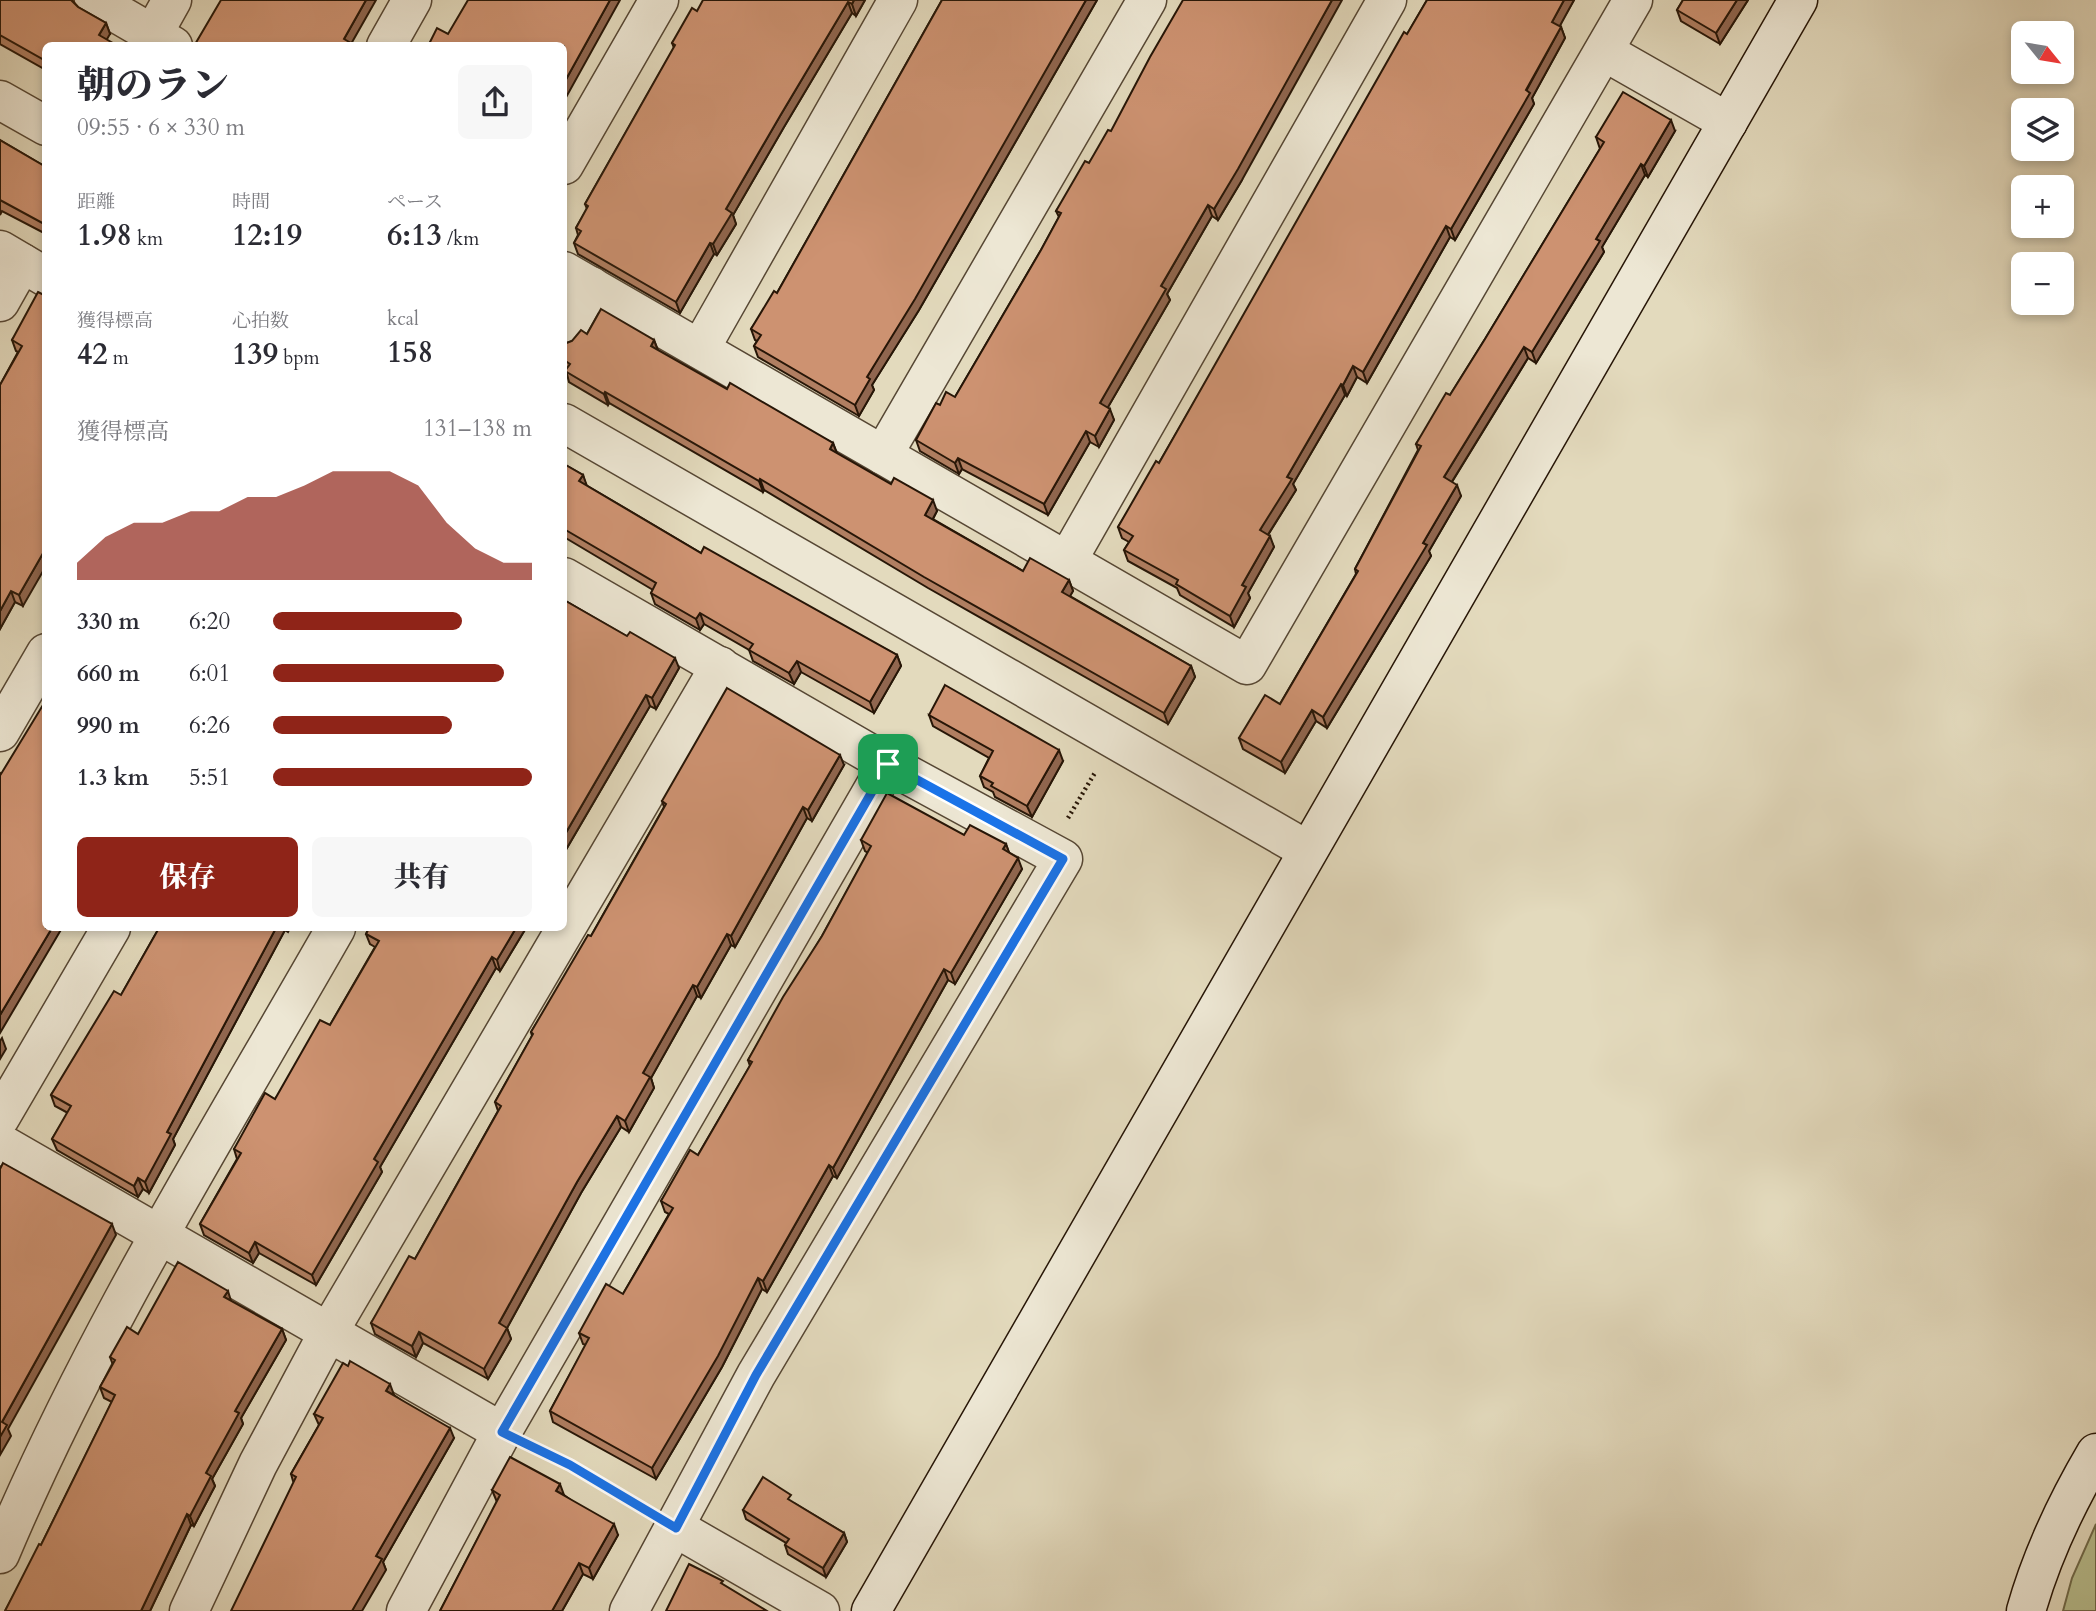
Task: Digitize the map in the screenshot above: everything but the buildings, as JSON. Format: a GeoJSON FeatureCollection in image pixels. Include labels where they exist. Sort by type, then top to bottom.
{"type":"FeatureCollection","features":[{"type":"Feature","properties":{"kind":"street"},"geometry":{"type":"LineString","coordinates":[[94,0],[163,40],[172,0]]}},
{"type":"Feature","properties":{"kind":"street"},"geometry":{"type":"LineString","coordinates":[[388,42],[412,0]]}},
{"type":"Feature","properties":{"kind":"street"},"geometry":{"type":"LineString","coordinates":[[567,160],[659,0]]}},
{"type":"Feature","properties":{"kind":"street"},"geometry":{"type":"LineString","coordinates":[[700,349],[898,0]]}},
{"type":"Feature","properties":{"kind":"street"},"geometry":{"type":"LineString","coordinates":[[883,455],[1147,0]]}},
{"type":"Feature","properties":{"kind":"street"},"geometry":{"type":"LineString","coordinates":[[1066,561],[1387,0]]}},
{"type":"Feature","properties":{"kind":"street"},"geometry":{"type":"LineString","coordinates":[[567,321],[577,279],[1247,665],[1633,0]]}},
{"type":"Feature","properties":{"kind":"street"},"geometry":{"type":"LineString","coordinates":[[870,1611],[1798,0]]}},
{"type":"Feature","properties":{"kind":"street"},"geometry":{"type":"LineString","coordinates":[[1605,52],[1728,122]]}},
{"type":"Feature","properties":{"kind":"street"},"geometry":{"type":"LineString","coordinates":[[0,100],[42,124]]}},
{"type":"Feature","properties":{"kind":"street"},"geometry":{"type":"LineString","coordinates":[[0,302],[23,263]]}},
{"type":"Feature","properties":{"kind":"street"},"geometry":{"type":"LineString","coordinates":[[567,425],[1307,850]]}},
{"type":"Feature","properties":{"kind":"street"},"geometry":{"type":"LineString","coordinates":[[567,579],[888,764],[1063,859],[756,1375],[629,1611]]}},
{"type":"Feature","properties":{"kind":"street"},"geometry":{"type":"LineString","coordinates":[[0,732],[42,660]]}},
{"type":"Feature","properties":{"kind":"street"},"geometry":{"type":"LineString","coordinates":[[567,927],[720,666]]}},
{"type":"Feature","properties":{"kind":"street"},"geometry":{"type":"LineString","coordinates":[[406,1611],[502,1432],[888,764]]}},
{"type":"Feature","properties":{"kind":"street"},"geometry":{"type":"LineString","coordinates":[[0,1118],[109,931]]}},
{"type":"Feature","properties":{"kind":"street"},"geometry":{"type":"LineString","coordinates":[[0,1554],[64,1413],[160,1236],[334,931]]}},
{"type":"Feature","properties":{"kind":"street"},"geometry":{"type":"LineString","coordinates":[[189,1611],[258,1464],[328,1334],[564,931]]}},
{"type":"Feature","properties":{"kind":"street"},"geometry":{"type":"LineString","coordinates":[[0,1143],[502,1432]]}},
{"type":"Feature","properties":{"kind":"street"},"geometry":{"type":"LineString","coordinates":[[2026,1611],[2044,1553],[2066,1503],[2096,1453]]}},
{"type":"Feature","properties":{"kind":"street"},"geometry":{"type":"LineString","coordinates":[[676,1528],[820,1611]]}},
{"type":"Feature","properties":{"kind":"path"},"geometry":{"type":"LineString","coordinates":[[1048,851],[1100,765]]}},
{"type":"Feature","properties":{"kind":"path"},"geometry":{"type":"LineString","coordinates":[[502,1432],[570,1465],[676,1528]]}},
{"type":"Feature","properties":{"kind":"green space"},"geometry":{"type":"Polygon","coordinates":[[[2096,1524],[2096,1611],[2063,1611],[2072,1578],[2096,1524]]]}},
{"type":"Feature","properties":{"kind":"route"},"geometry":{"type":"LineString","coordinates":[[888,764],[1063,859],[756,1375],[676,1528],[570,1465],[502,1432],[888,764]]}}]}
